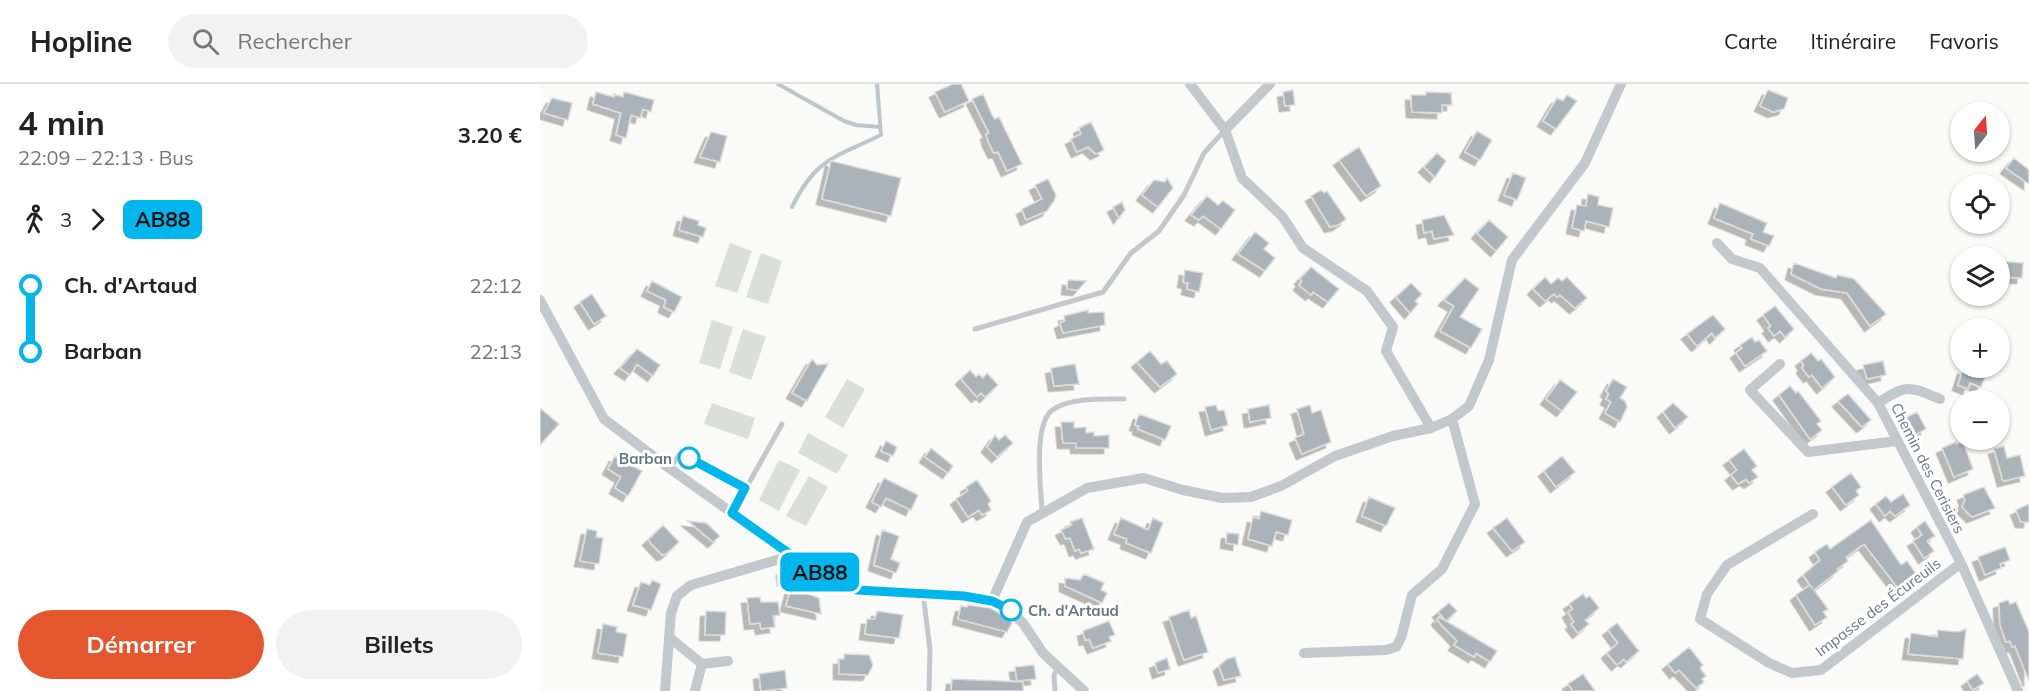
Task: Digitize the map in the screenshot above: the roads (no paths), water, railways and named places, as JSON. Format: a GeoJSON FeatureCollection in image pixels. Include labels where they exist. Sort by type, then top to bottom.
{"type":"FeatureCollection","features":[{"type":"Feature","properties":{"kind":"street"},"geometry":{"type":"LineString","coordinates":[[1190,84],[1225,130],[1242,178],[1282,216],[1303,249],[1367,291],[1393,327],[1386,351],[1431,428]]}},
{"type":"Feature","properties":{"kind":"street"},"geometry":{"type":"LineString","coordinates":[[1225,130],[1270,84]]}},
{"type":"Feature","properties":{"kind":"street"},"geometry":{"type":"LineString","coordinates":[[992,601],[1027,522],[1087,488],[1144,478],[1183,490],[1222,498],[1251,497],[1281,486],[1335,456],[1393,436],[1431,428],[1452,419],[1468,406],[1489,360],[1512,260],[1585,164],[1621,84]]}},
{"type":"Feature","properties":{"kind":"street","name":"Chemin des Cerisiers"},"geometry":{"type":"LineString","coordinates":[[1717,243],[1732,259],[1760,268],[1878,403],[1961,563],[2018,691]]}},
{"type":"Feature","properties":{"kind":"street"},"geometry":{"type":"LineString","coordinates":[[540,300],[604,419],[669,468],[787,552],[857,590],[950,594],[992,601],[1011,610],[1023,623],[1043,653],[1084,691]]}},
{"type":"Feature","properties":{"kind":"street"},"geometry":{"type":"LineString","coordinates":[[1780,364],[1750,390],[1808,452],[1897,441]]}},
{"type":"Feature","properties":{"kind":"street"},"geometry":{"type":"LineString","coordinates":[[1878,403],[1901,388],[1911,387],[1940,399]]}},
{"type":"Feature","properties":{"kind":"street"},"geometry":{"type":"LineString","coordinates":[[1304,653],[1386,650],[1396,647],[1401,638],[1412,595],[1442,569],[1475,504],[1452,419]]}},
{"type":"Feature","properties":{"kind":"street","name":"Impasse des Écureuils"},"geometry":{"type":"LineString","coordinates":[[1813,514],[1727,565],[1707,594],[1700,619],[1769,663],[1792,673],[1821,670],[1961,563]]}},
{"type":"Feature","properties":{"kind":"street"},"geometry":{"type":"LineString","coordinates":[[665,691],[671,613],[677,596],[691,585],[780,559],[787,552]]}},
{"type":"Feature","properties":{"kind":"street"},"geometry":{"type":"LineString","coordinates":[[669,637],[702,664],[728,661]]}},
{"type":"Feature","properties":{"kind":"street"},"geometry":{"type":"LineString","coordinates":[[695,691],[702,664]]}},
{"type":"Feature","properties":{"kind":"lane"},"geometry":{"type":"LineString","coordinates":[[975,329],[1103,292],[1131,253],[1159,231],[1184,195],[1204,153],[1225,130]]}},
{"type":"Feature","properties":{"kind":"lane"},"geometry":{"type":"LineString","coordinates":[[1042,512],[1041,442],[1045,420],[1052,410],[1095,399],[1124,399]]}},
{"type":"Feature","properties":{"kind":"lane"},"geometry":{"type":"LineString","coordinates":[[732,513],[782,424]]}},
{"type":"Feature","properties":{"kind":"lane"},"geometry":{"type":"LineString","coordinates":[[669,468],[680,454],[745,488]]}},
{"type":"Feature","properties":{"kind":"lane"},"geometry":{"type":"LineString","coordinates":[[923,593],[930,650],[929,691]]}},
{"type":"Feature","properties":{"kind":"lane"},"geometry":{"type":"LineString","coordinates":[[1055,691],[1054,675],[1058,668]]}},
{"type":"Feature","properties":{"kind":"waterway"},"geometry":{"type":"LineString","coordinates":[[778,84],[844,121],[856,125],[880,127]]}},
{"type":"Feature","properties":{"kind":"waterway"},"geometry":{"type":"LineString","coordinates":[[792,207],[809,178],[818,169],[839,155],[881,135],[877,84]]}},
{"type":"Feature","properties":{"kind":"place","name":"Barban"},"geometry":{"type":"Point","coordinates":[689,458]}},
{"type":"Feature","properties":{"kind":"place","name":"Ch. d'Artaud"},"geometry":{"type":"Point","coordinates":[1011,610]}}]}
